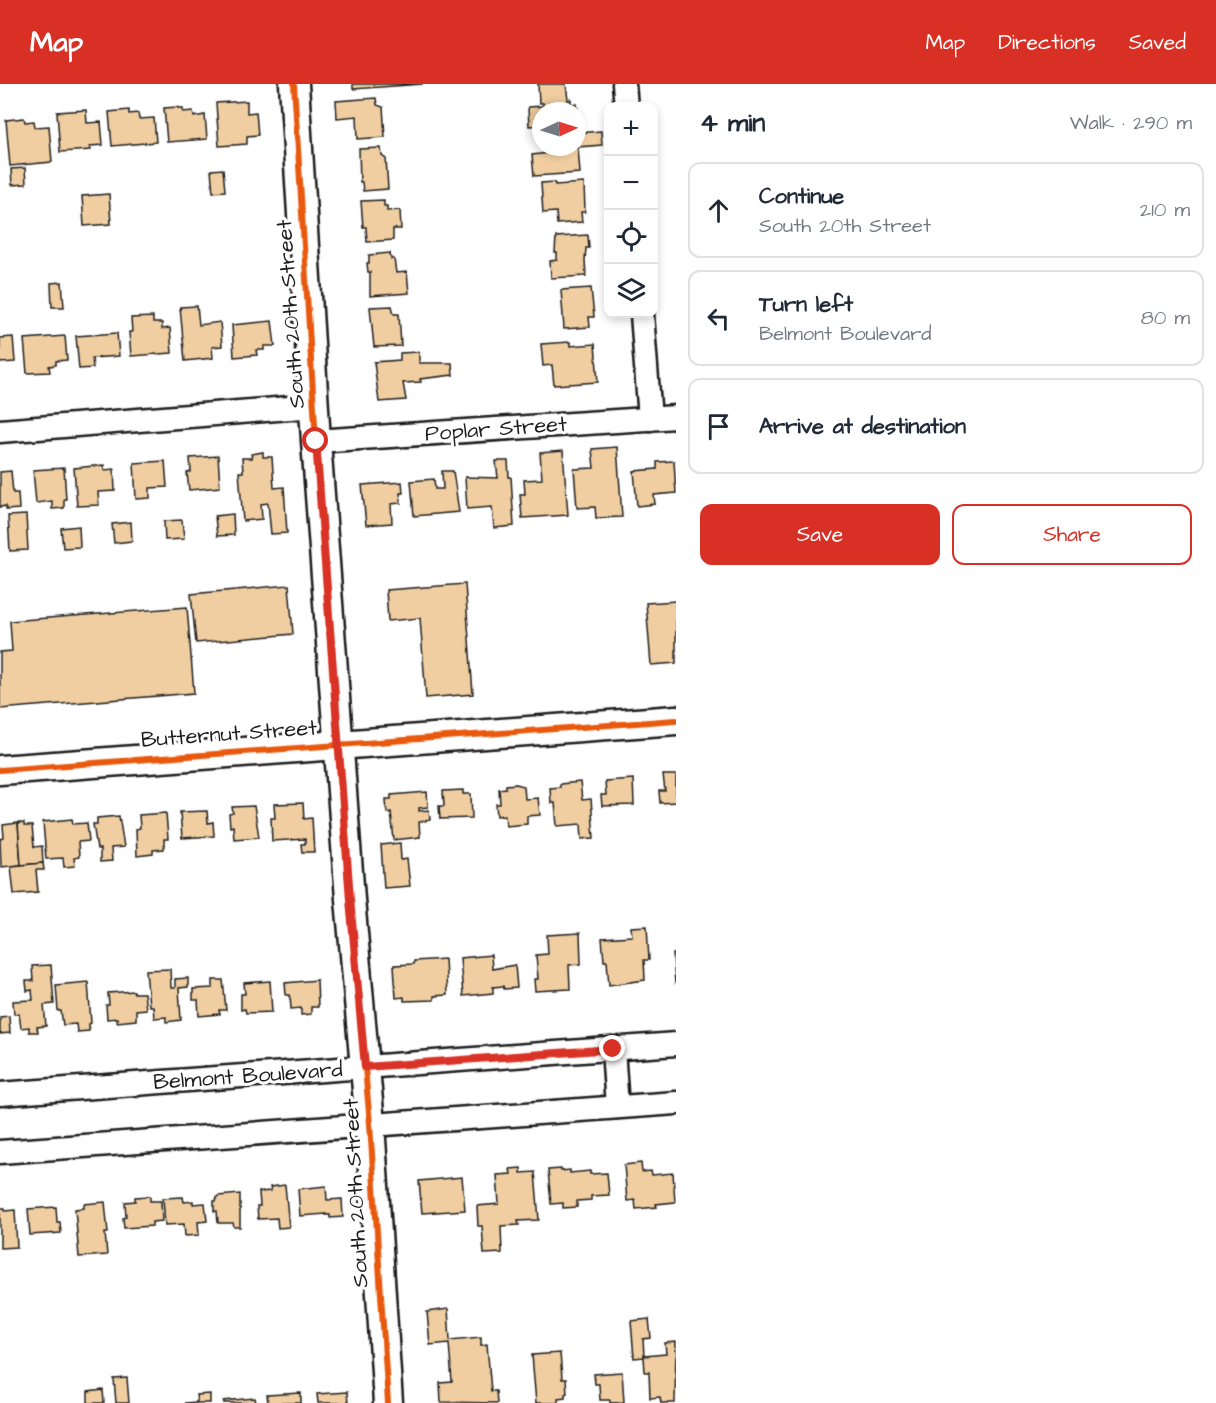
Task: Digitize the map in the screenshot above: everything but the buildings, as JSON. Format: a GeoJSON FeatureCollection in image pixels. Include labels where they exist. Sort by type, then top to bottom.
{"type":"FeatureCollection","features":[{"type":"Feature","properties":{"kind":"street","name":"South 20th Street"},"geometry":{"type":"LineString","coordinates":[[294,84],[316,441],[338,744],[370,1124],[388,1403]]}},
{"type":"Feature","properties":{"kind":"street"},"geometry":{"type":"LineString","coordinates":[[624,84],[626,102]]}},
{"type":"Feature","properties":{"kind":"street"},"geometry":{"type":"LineString","coordinates":[[642,318],[650,419]]}},
{"type":"Feature","properties":{"kind":"street"},"geometry":{"type":"LineString","coordinates":[[0,430],[315,406]]}},
{"type":"Feature","properties":{"kind":"street","name":"Poplar Street"},"geometry":{"type":"LineString","coordinates":[[316,441],[676,417]]}},
{"type":"Feature","properties":{"kind":"street","name":"Butternut Street"},"geometry":{"type":"LineString","coordinates":[[0,770],[676,720]]}},
{"type":"Feature","properties":{"kind":"street","name":"Belmont Boulevard"},"geometry":{"type":"LineString","coordinates":[[0,1094],[676,1044]]}},
{"type":"Feature","properties":{"kind":"street"},"geometry":{"type":"LineString","coordinates":[[613,1049],[617,1107]]}},
{"type":"Feature","properties":{"kind":"street"},"geometry":{"type":"LineString","coordinates":[[0,1152],[676,1103]]}},
{"type":"Feature","properties":{"kind":"cycle path"},"geometry":{"type":"LineString","coordinates":[[294,84],[316,441],[350,899],[370,1124],[388,1403]]}},
{"type":"Feature","properties":{"kind":"cycle path"},"geometry":{"type":"LineString","coordinates":[[0,770],[676,720]]}},
{"type":"Feature","properties":{"kind":"route"},"geometry":{"type":"LineString","coordinates":[[316,441],[350,899],[365,1067],[613,1049]]}}]}
